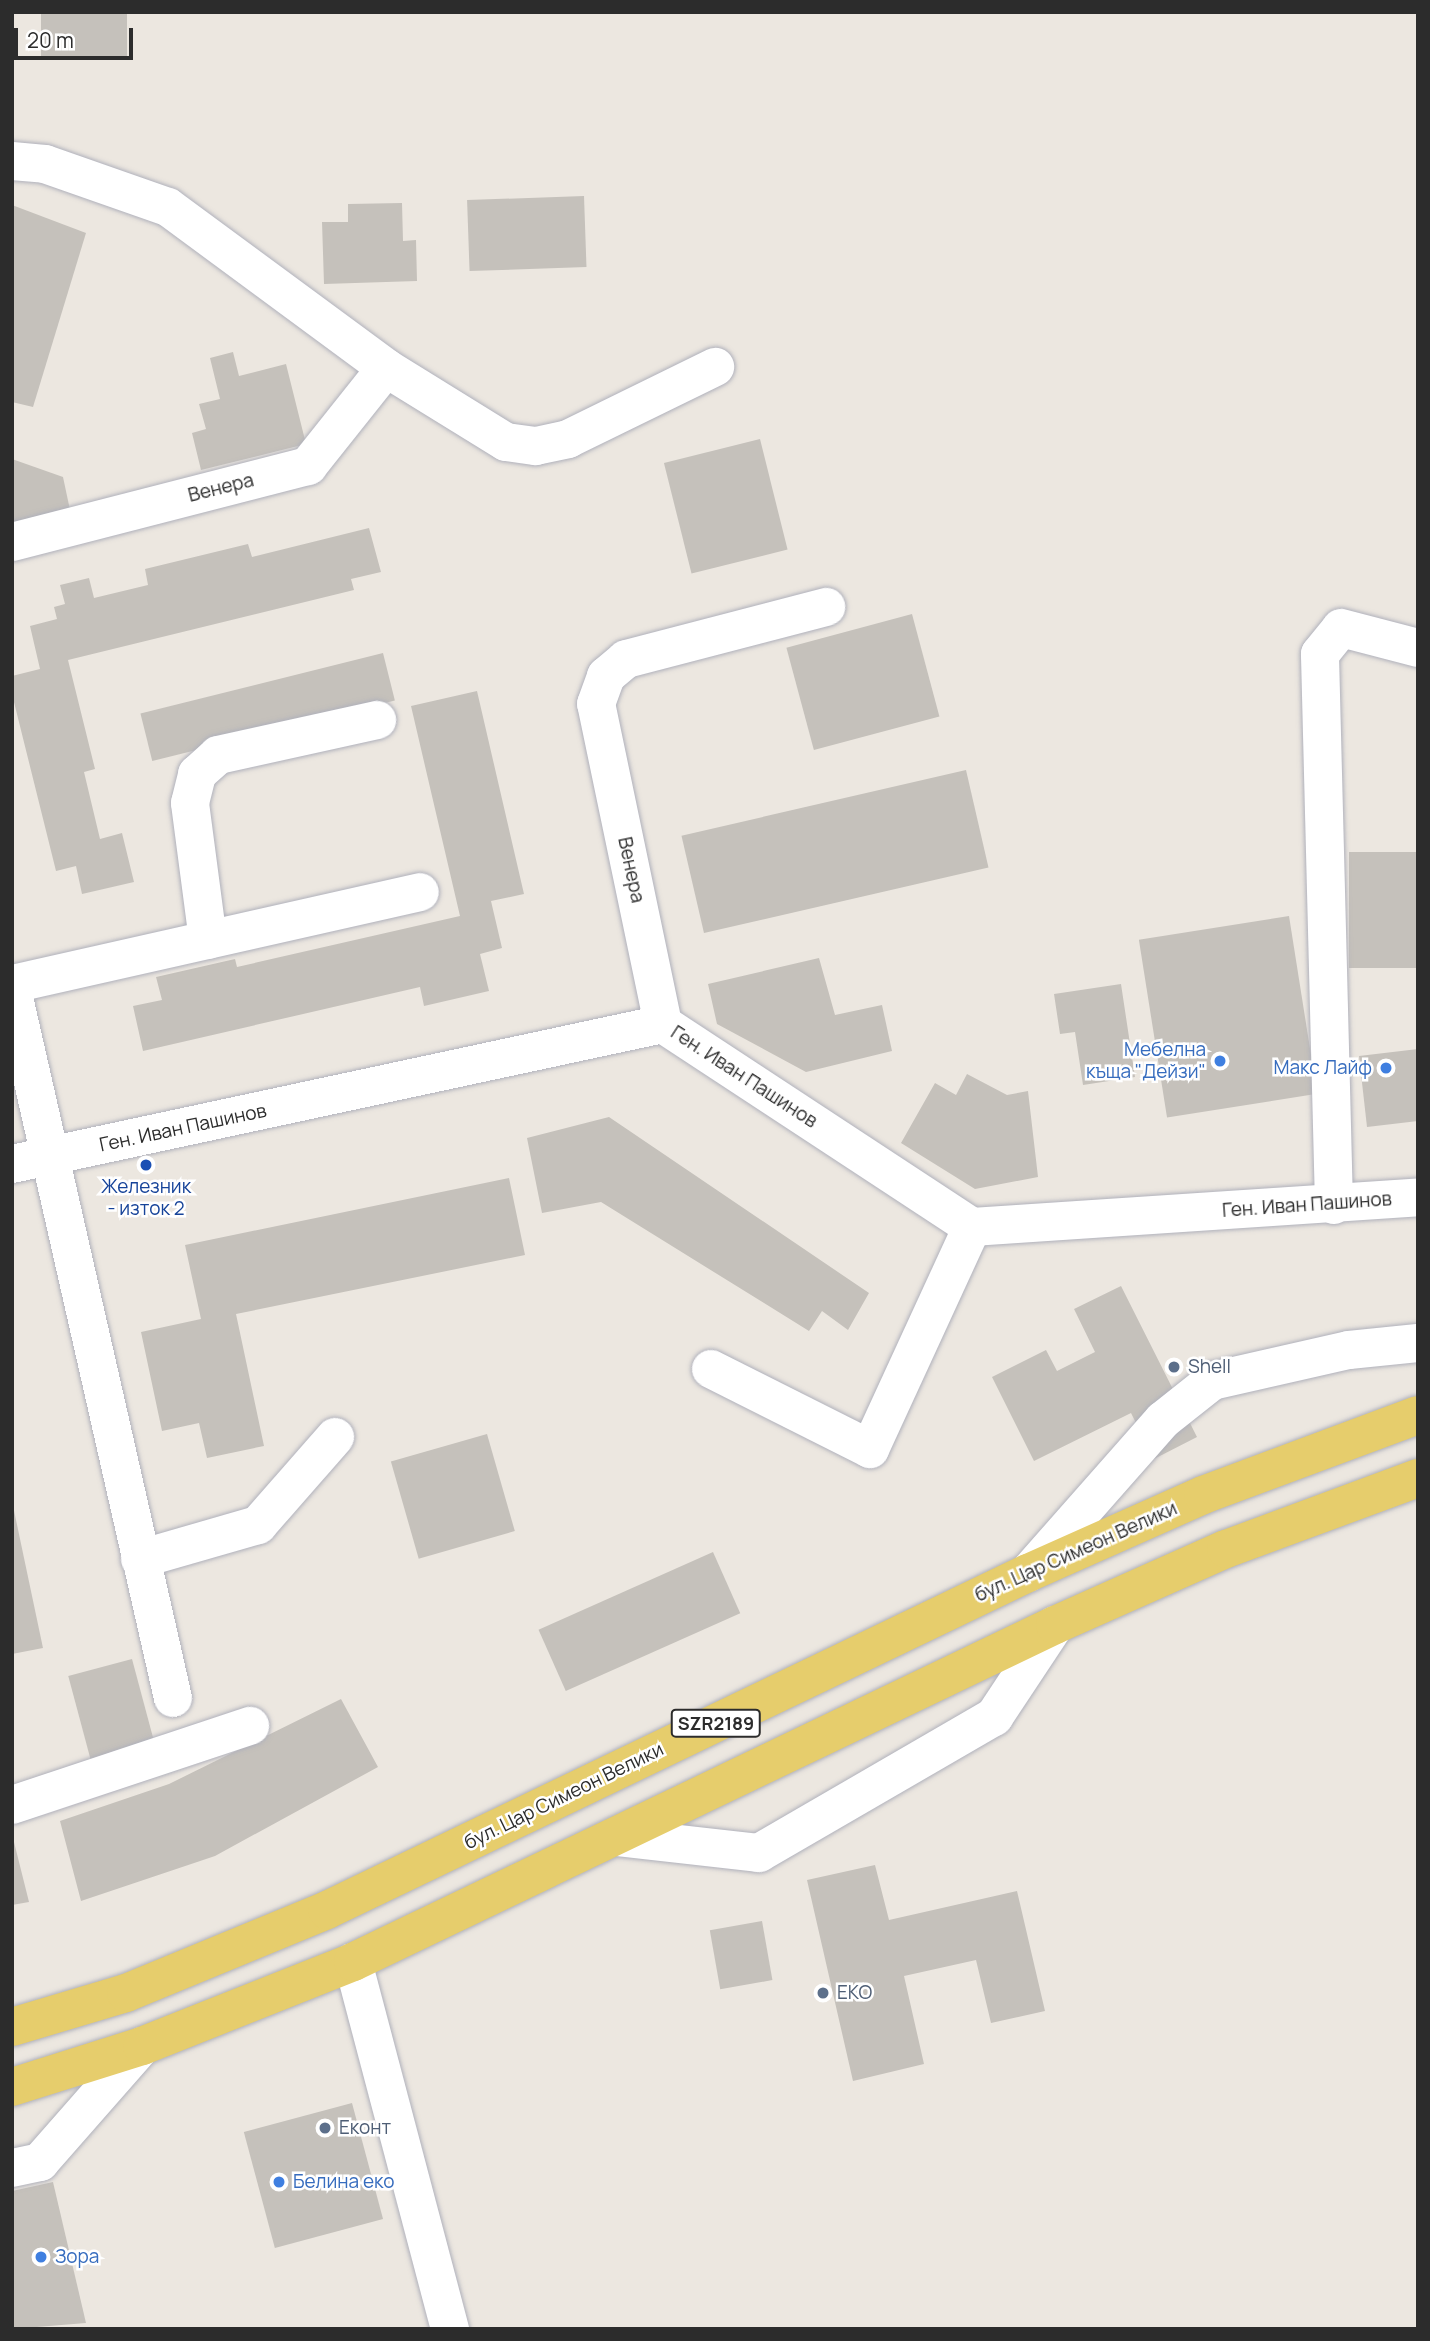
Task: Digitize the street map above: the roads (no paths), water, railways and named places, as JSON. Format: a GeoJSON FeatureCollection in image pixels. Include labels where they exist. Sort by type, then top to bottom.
{"type":"FeatureCollection","features":[{"type":"Feature","properties":{"kind":"main road","name":"бул. Цар Симеон Велики"},"geometry":{"type":"LineString","coordinates":[[12,2027],[126,1993],[327,1910],[1028,1573],[1203,1495],[1418,1415]]}},
{"type":"Feature","properties":{"kind":"main road","name":"SZR2189"},"geometry":{"type":"LineString","coordinates":[[12,2087],[142,2046],[353,1962],[1055,1625],[1226,1549],[1418,1478]]}},
{"type":"Feature","properties":{"kind":"street"},"geometry":{"type":"LineString","coordinates":[[12,161],[69,171],[168,207],[386,368],[459,418],[506,442],[536,446],[568,439],[715,366]]}},
{"type":"Feature","properties":{"kind":"street","name":"Венера"},"geometry":{"type":"LineString","coordinates":[[12,542],[308,466],[386,368]]}},
{"type":"Feature","properties":{"kind":"street","name":"Венера"},"geometry":{"type":"LineString","coordinates":[[663,1024],[596,704],[606,676],[626,659],[826,607]]}},
{"type":"Feature","properties":{"kind":"street"},"geometry":{"type":"LineString","coordinates":[[1334,1205],[1321,654],[1341,628],[1418,648]]}},
{"type":"Feature","properties":{"kind":"street"},"geometry":{"type":"LineString","coordinates":[[208,940],[190,803],[197,774],[218,755],[377,720]]}},
{"type":"Feature","properties":{"kind":"street"},"geometry":{"type":"LineString","coordinates":[[173,1698],[140,1559],[29,1160],[12,986],[420,892]]}},
{"type":"Feature","properties":{"kind":"street","name":"Ген. Иван Пашинов"},"geometry":{"type":"LineString","coordinates":[[29,1160],[663,1024],[972,1227],[1334,1205],[1418,1197]]}},
{"type":"Feature","properties":{"kind":"street"},"geometry":{"type":"LineString","coordinates":[[711,1370],[870,1449],[972,1227]]}},
{"type":"Feature","properties":{"kind":"street"},"geometry":{"type":"LineString","coordinates":[[1028,1573],[1163,1420],[1212,1381],[1349,1350],[1418,1343]]}},
{"type":"Feature","properties":{"kind":"street"},"geometry":{"type":"LineString","coordinates":[[140,1559],[258,1525],[335,1437]]}},
{"type":"Feature","properties":{"kind":"street"},"geometry":{"type":"LineString","coordinates":[[617,1837],[758,1853],[993,1717],[1055,1625]]}},
{"type":"Feature","properties":{"kind":"street"},"geometry":{"type":"LineString","coordinates":[[12,1804],[250,1726]]}},
{"type":"Feature","properties":{"kind":"street"},"geometry":{"type":"LineString","coordinates":[[353,1962],[450,2329]]}},
{"type":"Feature","properties":{"kind":"street"},"geometry":{"type":"LineString","coordinates":[[12,2168],[40,2162],[142,2046]]}},
{"type":"Feature","properties":{"kind":"place","name":"Мебелна къща \"Дейзи\""},"geometry":{"type":"Point","coordinates":[1220,1061]}},
{"type":"Feature","properties":{"kind":"place","name":"Макс Лайф"},"geometry":{"type":"Point","coordinates":[1386,1068]}},
{"type":"Feature","properties":{"kind":"place","name":"Железник - изток 2"},"geometry":{"type":"Point","coordinates":[146,1165]}},
{"type":"Feature","properties":{"kind":"place","name":"Shell"},"geometry":{"type":"Point","coordinates":[1174,1367]}},
{"type":"Feature","properties":{"kind":"place","name":"EKO"},"geometry":{"type":"Point","coordinates":[823,1993]}},
{"type":"Feature","properties":{"kind":"place","name":"Еконт"},"geometry":{"type":"Point","coordinates":[325,2128]}},
{"type":"Feature","properties":{"kind":"place","name":"Белина еко"},"geometry":{"type":"Point","coordinates":[279,2182]}},
{"type":"Feature","properties":{"kind":"place","name":"Зора"},"geometry":{"type":"Point","coordinates":[41,2257]}}]}
